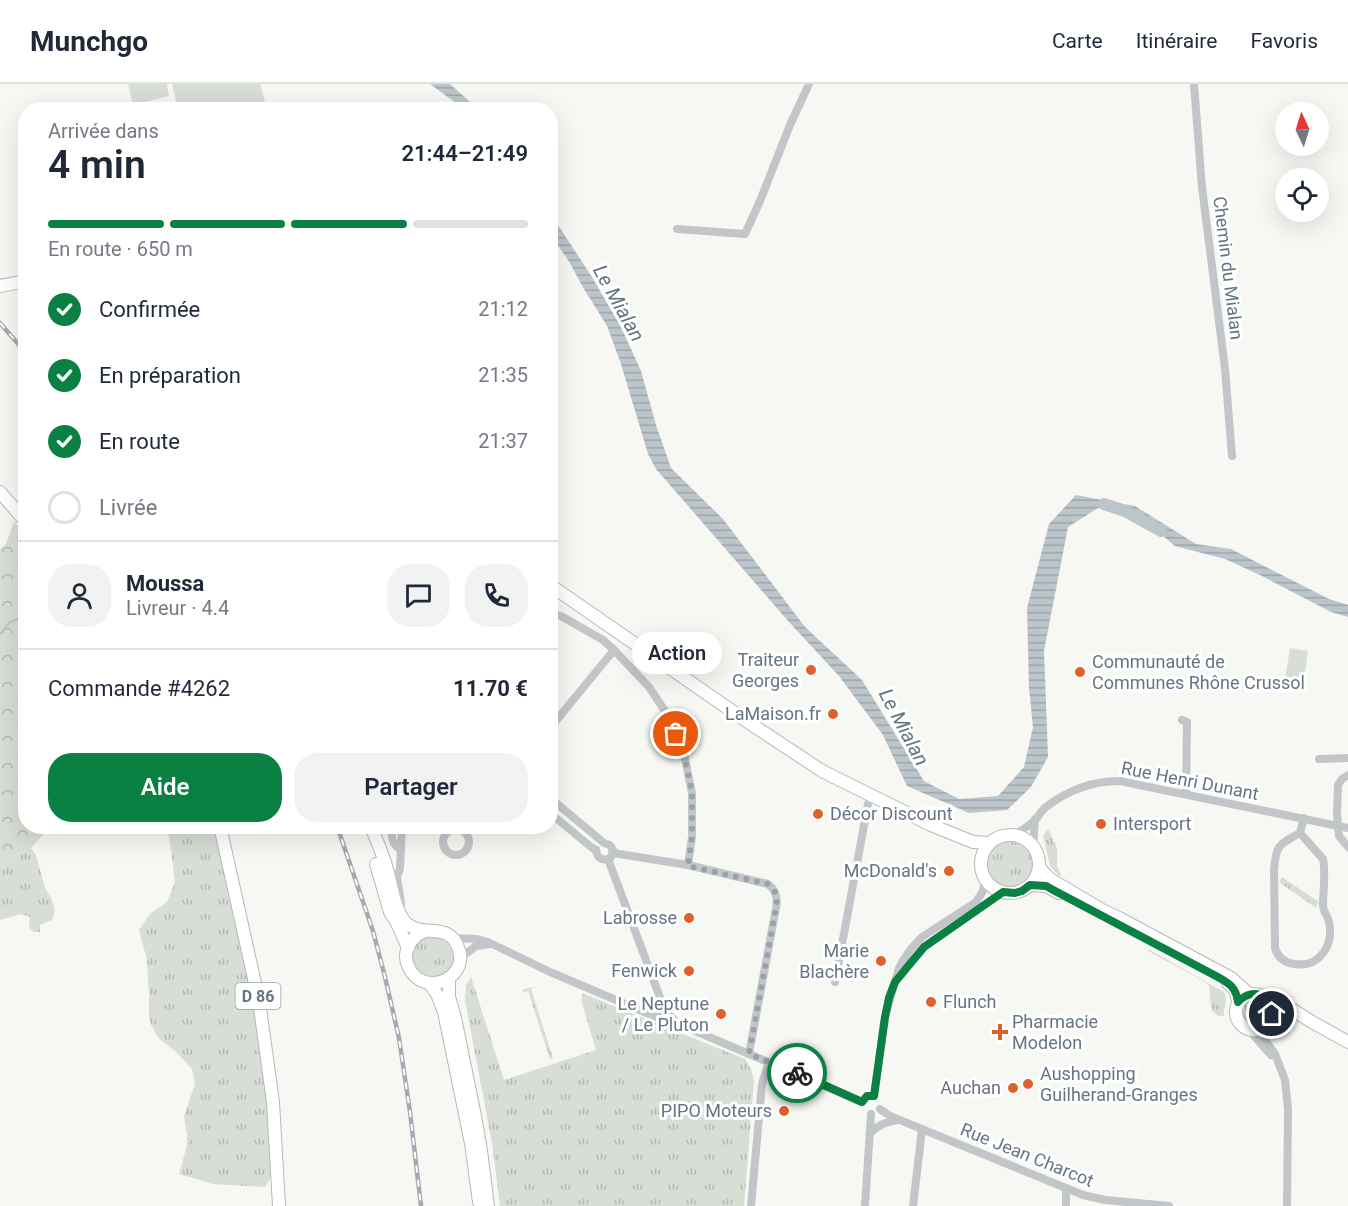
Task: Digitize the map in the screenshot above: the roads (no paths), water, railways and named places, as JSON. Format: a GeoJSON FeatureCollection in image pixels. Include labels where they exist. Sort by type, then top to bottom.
{"type":"FeatureCollection","features":[{"type":"Feature","properties":{"kind":"main road"},"geometry":{"type":"LineString","coordinates":[[0,492],[18,513]]}},
{"type":"Feature","properties":{"kind":"main road"},"geometry":{"type":"LineString","coordinates":[[558,591],[822,771],[931,825],[973,842],[989,843]]}},
{"type":"Feature","properties":{"kind":"main road"},"geometry":{"type":"LineString","coordinates":[[931,825],[969,848],[981,860]]}},
{"type":"Feature","properties":{"kind":"main road","name":"D 86"},"geometry":{"type":"LineString","coordinates":[[222,834],[259,1001],[273,1102],[279,1206]]}},
{"type":"Feature","properties":{"kind":"main road"},"geometry":{"type":"LineString","coordinates":[[365,834],[390,912],[408,948]]}},
{"type":"Feature","properties":{"kind":"main road"},"geometry":{"type":"LineString","coordinates":[[374,834],[400,914],[408,924],[418,930],[440,931],[452,938],[458,948],[460,958],[458,967],[449,978],[440,982],[423,981],[412,973],[407,961],[408,948],[414,938],[425,931]]}},
{"type":"Feature","properties":{"kind":"main road"},"geometry":{"type":"LineString","coordinates":[[1003,835],[1014,835],[1034,846],[1039,866],[1030,885],[1022,891],[1003,892],[994,889],[985,880],[981,870],[981,860],[983,851],[989,843],[1003,835]]}},
{"type":"Feature","properties":{"kind":"main road"},"geometry":{"type":"LineString","coordinates":[[1039,866],[1050,879],[1102,910],[1231,978],[1249,994]]}},
{"type":"Feature","properties":{"kind":"main road"},"geometry":{"type":"LineString","coordinates":[[1030,885],[1046,886],[1232,986],[1238,1002],[1235,1010],[1236,1016],[1240,1024],[1248,1029],[1256,1030],[1281,1015],[1287,1014],[1312,1022]]}},
{"type":"Feature","properties":{"kind":"main road"},"geometry":{"type":"LineString","coordinates":[[449,978],[449,997],[475,1116],[488,1206]]}},
{"type":"Feature","properties":{"kind":"main road"},"geometry":{"type":"LineString","coordinates":[[429,983],[444,1012],[471,1143],[480,1206]]}},
{"type":"Feature","properties":{"kind":"main road"},"geometry":{"type":"LineString","coordinates":[[1238,1002],[1249,994],[1260,995],[1266,999],[1272,1014],[1267,1024]]}},
{"type":"Feature","properties":{"kind":"main road"},"geometry":{"type":"LineString","coordinates":[[1270,1005],[1293,1010],[1348,1042]]}},
{"type":"Feature","properties":{"kind":"street"},"geometry":{"type":"LineString","coordinates":[[677,229],[745,234],[789,125],[809,84]]}},
{"type":"Feature","properties":{"kind":"street","name":"Chemin du Mialan"},"geometry":{"type":"LineString","coordinates":[[1194,84],[1202,187],[1225,369],[1232,456]]}},
{"type":"Feature","properties":{"kind":"street"},"geometry":{"type":"LineString","coordinates":[[558,615],[603,640],[649,687],[667,714],[684,754],[692,793],[692,837],[688,866]]}},
{"type":"Feature","properties":{"kind":"street"},"geometry":{"type":"LineString","coordinates":[[558,718],[614,650]]}},
{"type":"Feature","properties":{"kind":"street"},"geometry":{"type":"LineString","coordinates":[[1182,720],[1187,722],[1183,756],[1186,794]]}},
{"type":"Feature","properties":{"kind":"street"},"geometry":{"type":"LineString","coordinates":[[1319,759],[1348,758]]}},
{"type":"Feature","properties":{"kind":"street"},"geometry":{"type":"LineString","coordinates":[[1348,775],[1338,785],[1337,826],[1339,836],[1348,846]]}},
{"type":"Feature","properties":{"kind":"street","name":"Rue Henri Dunant"},"geometry":{"type":"LineString","coordinates":[[1014,835],[1071,792],[1096,783],[1120,781],[1348,828]]}},
{"type":"Feature","properties":{"kind":"street"},"geometry":{"type":"LineString","coordinates":[[835,982],[868,804],[872,795]]}},
{"type":"Feature","properties":{"kind":"street"},"geometry":{"type":"LineString","coordinates":[[558,805],[612,847],[611,856],[664,1008],[669,1016],[681,1025],[862,1102]]}},
{"type":"Feature","properties":{"kind":"street"},"geometry":{"type":"LineString","coordinates":[[1300,833],[1323,859],[1323,909],[1329,922],[1330,935],[1328,948],[1322,956],[1300,965],[1284,961],[1276,952],[1274,882],[1278,848],[1300,833],[1304,818]]}},
{"type":"Feature","properties":{"kind":"street"},"geometry":{"type":"LineString","coordinates":[[1034,846],[1035,819]]}},
{"type":"Feature","properties":{"kind":"street"},"geometry":{"type":"LineString","coordinates":[[558,820],[596,850],[600,859],[611,856],[688,866],[768,884],[775,891],[776,908],[749,1054]]}},
{"type":"Feature","properties":{"kind":"street"},"geometry":{"type":"LineString","coordinates":[[392,834],[395,846],[401,850]]}},
{"type":"Feature","properties":{"kind":"street"},"geometry":{"type":"LineString","coordinates":[[400,914],[401,903],[397,878],[400,868],[402,834]]}},
{"type":"Feature","properties":{"kind":"street"},"geometry":{"type":"LineString","coordinates":[[596,850],[604,843]]}},
{"type":"Feature","properties":{"kind":"street"},"geometry":{"type":"LineString","coordinates":[[874,1096],[885,1017],[899,968],[922,937],[976,902],[983,891],[985,880]]}},
{"type":"Feature","properties":{"kind":"street"},"geometry":{"type":"LineString","coordinates":[[895,982],[924,947],[1003,892]]}},
{"type":"Feature","properties":{"kind":"street"},"geometry":{"type":"LineString","coordinates":[[452,938],[477,939],[493,944],[550,972],[656,1017],[669,1016]]}},
{"type":"Feature","properties":{"kind":"street"},"geometry":{"type":"LineString","coordinates":[[460,958],[476,946],[493,944]]}},
{"type":"Feature","properties":{"kind":"street"},"geometry":{"type":"LineString","coordinates":[[1267,1024],[1265,1040],[1275,1053],[1285,1080],[1288,1109],[1287,1206]]}},
{"type":"Feature","properties":{"kind":"street"},"geometry":{"type":"LineString","coordinates":[[1248,1029],[1278,1063]]}},
{"type":"Feature","properties":{"kind":"street"},"geometry":{"type":"LineString","coordinates":[[751,1206],[762,1084],[769,1062]]}},
{"type":"Feature","properties":{"kind":"street"},"geometry":{"type":"LineString","coordinates":[[867,1096],[877,1097],[881,1102],[880,1109],[871,1114],[864,1110],[862,1102],[867,1096]]}},
{"type":"Feature","properties":{"kind":"street","name":"Rue Jean Charcot"},"geometry":{"type":"LineString","coordinates":[[880,1109],[898,1119],[1105,1203],[1169,1206]]}},
{"type":"Feature","properties":{"kind":"street"},"geometry":{"type":"LineString","coordinates":[[865,1206],[871,1114]]}},
{"type":"Feature","properties":{"kind":"street"},"geometry":{"type":"LineString","coordinates":[[870,1133],[884,1122],[898,1119]]}},
{"type":"Feature","properties":{"kind":"street"},"geometry":{"type":"LineString","coordinates":[[914,1206],[922,1129]]}},
{"type":"Feature","properties":{"kind":"street"},"geometry":{"type":"LineString","coordinates":[[1066,1189],[1066,1206]]}},
{"type":"Feature","properties":{"kind":"waterway","name":"Le Mialan"},"geometry":{"type":"LineString","coordinates":[[1104,504],[1125,511],[1161,531]]}},
{"type":"Feature","properties":{"kind":"waterway"},"geometry":{"type":"LineString","coordinates":[[0,634],[9,623],[18,619]]}},
{"type":"Feature","properties":{"kind":"railway"},"geometry":{"type":"LineString","coordinates":[[0,323],[18,344]]}},
{"type":"Feature","properties":{"kind":"railway"},"geometry":{"type":"LineString","coordinates":[[340,834],[373,931],[399,1038],[421,1206]]}},
{"type":"Feature","properties":{"kind":"place","name":"Traiteur Georges"},"geometry":{"type":"Point","coordinates":[811,670]}},
{"type":"Feature","properties":{"kind":"place","name":"Communauté de Communes Rhône Crussol"},"geometry":{"type":"Point","coordinates":[1080,672]}},
{"type":"Feature","properties":{"kind":"place","name":"LaMaison.fr"},"geometry":{"type":"Point","coordinates":[833,714]}},
{"type":"Feature","properties":{"kind":"place","name":"Action"},"geometry":{"type":"Point","coordinates":[676,734]}},
{"type":"Feature","properties":{"kind":"place","name":"Décor Discount"},"geometry":{"type":"Point","coordinates":[818,814]}},
{"type":"Feature","properties":{"kind":"place","name":"Intersport"},"geometry":{"type":"Point","coordinates":[1101,824]}},
{"type":"Feature","properties":{"kind":"place","name":"McDonald's"},"geometry":{"type":"Point","coordinates":[949,871]}},
{"type":"Feature","properties":{"kind":"place","name":"Labrosse"},"geometry":{"type":"Point","coordinates":[689,918]}},
{"type":"Feature","properties":{"kind":"place","name":"Marie Blachère"},"geometry":{"type":"Point","coordinates":[881,961]}},
{"type":"Feature","properties":{"kind":"place","name":"Fenwick"},"geometry":{"type":"Point","coordinates":[689,971]}},
{"type":"Feature","properties":{"kind":"place","name":"Flunch"},"geometry":{"type":"Point","coordinates":[931,1002]}},
{"type":"Feature","properties":{"kind":"place","name":"Le Neptune / Le Pluton"},"geometry":{"type":"Point","coordinates":[721,1014]}},
{"type":"Feature","properties":{"kind":"place","name":"Pharmacie Modelon"},"geometry":{"type":"Point","coordinates":[1000,1032]}},
{"type":"Feature","properties":{"kind":"place","name":"Aushopping Guilherand-Granges"},"geometry":{"type":"Point","coordinates":[1028,1084]}},
{"type":"Feature","properties":{"kind":"place","name":"Auchan"},"geometry":{"type":"Point","coordinates":[1013,1088]}},
{"type":"Feature","properties":{"kind":"place","name":"PIPO Moteurs"},"geometry":{"type":"Point","coordinates":[784,1111]}}]}
